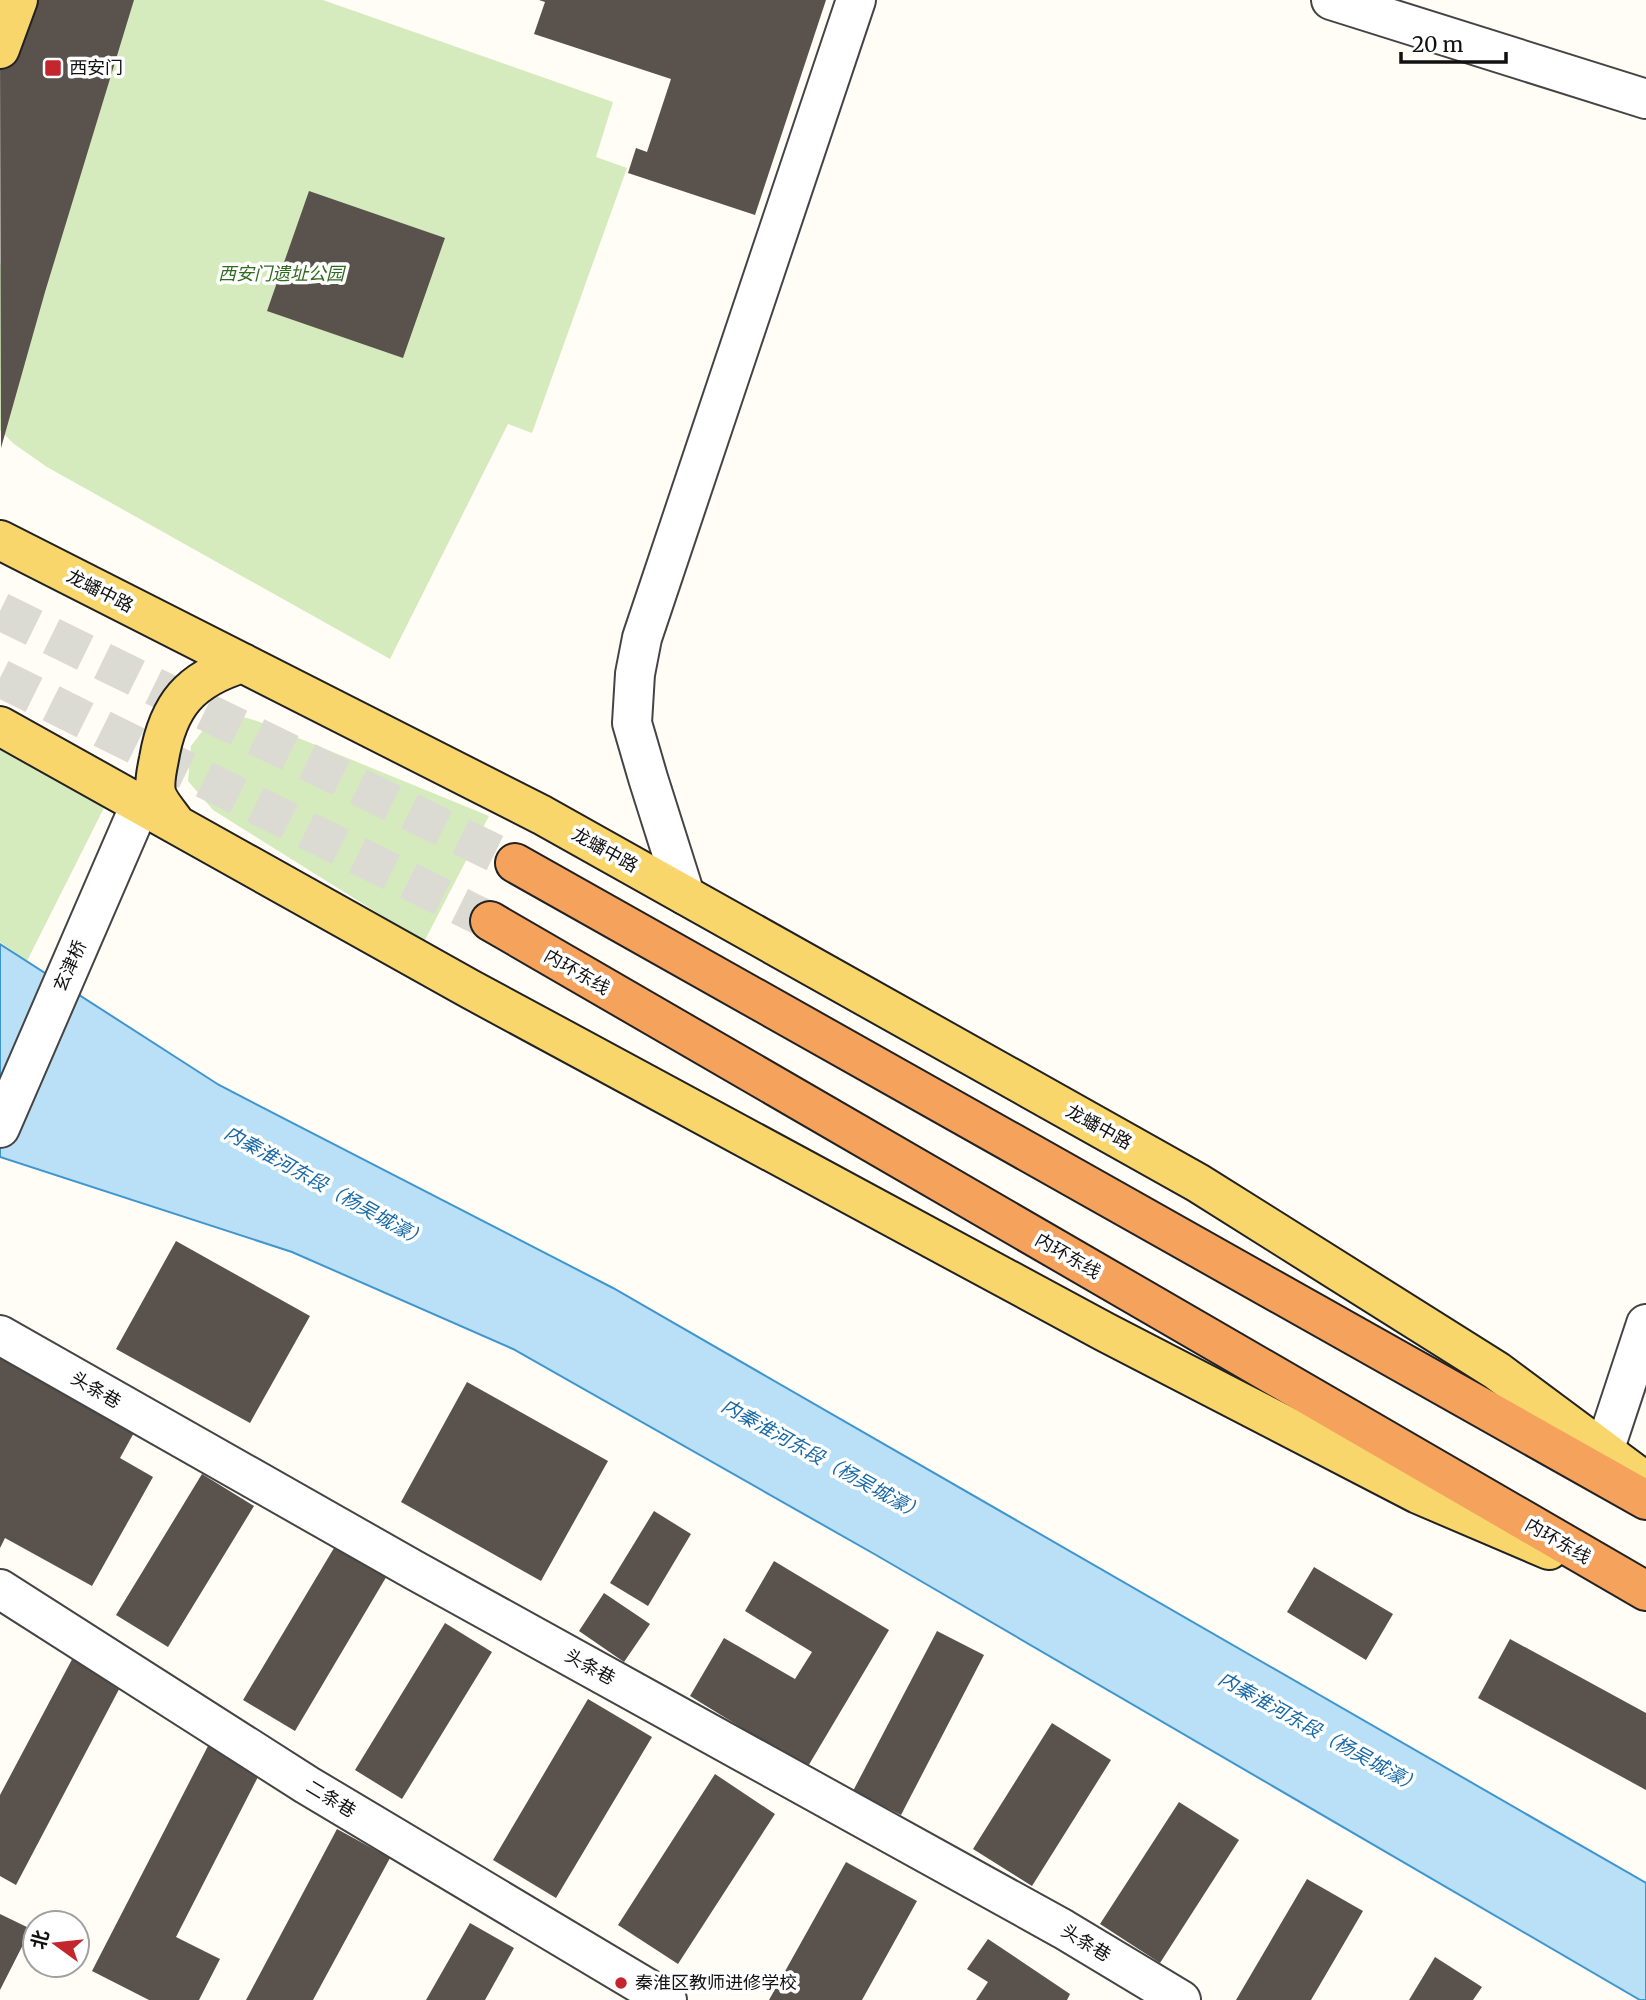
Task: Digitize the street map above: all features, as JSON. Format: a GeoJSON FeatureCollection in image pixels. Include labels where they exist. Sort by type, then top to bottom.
{"type":"FeatureCollection","features":[{"type":"Feature","properties":{"kind":"highway"},"geometry":{"type":"LineString","coordinates":[[515,863],[1646,1500]]}},
{"type":"Feature","properties":{"kind":"highway","name":"内环东线"},"geometry":{"type":"LineString","coordinates":[[490,921],[1645,1591]]}},
{"type":"Feature","properties":{"kind":"main road"},"geometry":{"type":"LineString","coordinates":[[0,49],[18,0]]}},
{"type":"Feature","properties":{"kind":"main road","name":"龙蟠中路"},"geometry":{"type":"LineString","coordinates":[[0,540],[542,815],[1198,1183],[1497,1371],[1646,1482]]}},
{"type":"Feature","properties":{"kind":"main road"},"geometry":{"type":"LineString","coordinates":[[176,824],[156,793],[157,768],[163,737],[175,708],[195,685],[218,671],[243,663]]}},
{"type":"Feature","properties":{"kind":"main road"},"geometry":{"type":"LineString","coordinates":[[0,726],[470,989],[1105,1332],[1418,1494],[1645,1591]]}},
{"type":"Feature","properties":{"kind":"street"},"geometry":{"type":"LineString","coordinates":[[685,895],[632,723],[635,674],[642,638],[856,0]]}},
{"type":"Feature","properties":{"kind":"street"},"geometry":{"type":"LineString","coordinates":[[1331,0],[1646,99]]}},
{"type":"Feature","properties":{"kind":"street","name":"玄津桥"},"geometry":{"type":"LineString","coordinates":[[0,1128],[140,805]]}},
{"type":"Feature","properties":{"kind":"street"},"geometry":{"type":"LineString","coordinates":[[1604,1451],[1646,1324]]}},
{"type":"Feature","properties":{"kind":"street","name":"头条巷"},"geometry":{"type":"LineString","coordinates":[[0,1335],[414,1570],[1063,1929],[1181,2000]]}},
{"type":"Feature","properties":{"kind":"street","name":"二条巷"},"geometry":{"type":"LineString","coordinates":[[0,1589],[307,1785],[667,2000]]}},
{"type":"Feature","properties":{"kind":"green space","name":"西安门遗址公园"},"geometry":{"type":"Polygon","coordinates":[[[81,0],[323,0],[613,102],[596,157],[627,168],[532,433],[508,424],[390,659],[47,467],[14,444],[0,430],[0,265],[81,0]]]}},
{"type":"Feature","properties":{"kind":"green space"},"geometry":{"type":"Polygon","coordinates":[[[230,713],[257,721],[489,816],[424,942],[213,810],[188,781],[191,746],[207,725],[230,713]]]}},
{"type":"Feature","properties":{"kind":"green space"},"geometry":{"type":"Polygon","coordinates":[[[0,726],[113,790],[27,961],[0,942],[0,726]]]}},
{"type":"Feature","properties":{"kind":"water","name":"内秦淮河东段（杨吴城濠）"},"geometry":{"type":"Polygon","coordinates":[[[0,944],[219,1085],[613,1288],[1646,1883],[1646,2000],[1640,2000],[876,1555],[513,1349],[292,1252],[0,1157],[0,944]]]}},
{"type":"Feature","properties":{"kind":"building"},"geometry":{"type":"Polygon","coordinates":[[[15,0],[134,0],[45,292],[1,448],[0,51],[15,0]]]}},
{"type":"Feature","properties":{"kind":"building"},"geometry":{"type":"Polygon","coordinates":[[[539,0],[826,0],[755,215],[628,173],[636,148],[647,152],[671,79],[534,34],[545,2],[539,0]]]}},
{"type":"Feature","properties":{"kind":"building"},"geometry":{"type":"Polygon","coordinates":[[[309,191],[445,238],[403,358],[267,311],[309,191]]]}},
{"type":"Feature","properties":{"kind":"building"},"geometry":{"type":"Polygon","coordinates":[[[176,1241],[310,1316],[250,1423],[116,1349],[176,1241]]]}},
{"type":"Feature","properties":{"kind":"building"},"geometry":{"type":"Polygon","coordinates":[[[0,1353],[136,1429],[120,1458],[153,1477],[92,1586],[5,1538],[0,1548],[0,1353]]]}},
{"type":"Feature","properties":{"kind":"building"},"geometry":{"type":"Polygon","coordinates":[[[467,1382],[608,1461],[541,1581],[401,1502],[467,1382]]]}},
{"type":"Feature","properties":{"kind":"building"},"geometry":{"type":"Polygon","coordinates":[[[202,1474],[254,1506],[168,1647],[116,1615],[202,1474]]]}},
{"type":"Feature","properties":{"kind":"building"},"geometry":{"type":"Polygon","coordinates":[[[654,1511],[691,1534],[648,1606],[610,1583],[654,1511]]]}},
{"type":"Feature","properties":{"kind":"building"},"geometry":{"type":"Polygon","coordinates":[[[337,1543],[388,1574],[295,1731],[243,1700],[337,1543]]]}},
{"type":"Feature","properties":{"kind":"building"},"geometry":{"type":"Polygon","coordinates":[[[774,1561],[889,1630],[807,1768],[690,1696],[724,1638],[795,1679],[812,1652],[745,1611],[774,1561]]]}},
{"type":"Feature","properties":{"kind":"building"},"geometry":{"type":"Polygon","coordinates":[[[1314,1567],[1393,1614],[1366,1660],[1287,1612],[1314,1567]]]}},
{"type":"Feature","properties":{"kind":"building"},"geometry":{"type":"Polygon","coordinates":[[[604,1593],[650,1624],[624,1662],[579,1631],[604,1593]]]}},
{"type":"Feature","properties":{"kind":"building"},"geometry":{"type":"Polygon","coordinates":[[[445,1623],[492,1652],[402,1799],[355,1770],[445,1623]]]}},
{"type":"Feature","properties":{"kind":"building"},"geometry":{"type":"Polygon","coordinates":[[[937,1631],[984,1655],[901,1815],[853,1791],[937,1631]]]}},
{"type":"Feature","properties":{"kind":"building"},"geometry":{"type":"Polygon","coordinates":[[[1510,1639],[1646,1713],[1646,1790],[1478,1698],[1510,1639]]]}},
{"type":"Feature","properties":{"kind":"building"},"geometry":{"type":"Polygon","coordinates":[[[77,1650],[126,1676],[16,1885],[0,1876],[0,1795],[77,1650]]]}},
{"type":"Feature","properties":{"kind":"building"},"geometry":{"type":"Polygon","coordinates":[[[588,1699],[652,1737],[556,1898],[493,1860],[588,1699]]]}},
{"type":"Feature","properties":{"kind":"building"},"geometry":{"type":"Polygon","coordinates":[[[1052,1723],[1111,1760],[1032,1886],[973,1849],[1052,1723]]]}},
{"type":"Feature","properties":{"kind":"building"},"geometry":{"type":"Polygon","coordinates":[[[208,1746],[260,1773],[176,1937],[220,1959],[199,2000],[149,2000],[92,1971],[208,1746]]]}},
{"type":"Feature","properties":{"kind":"building"},"geometry":{"type":"Polygon","coordinates":[[[715,1774],[775,1814],[678,1964],[618,1925],[715,1774]]]}},
{"type":"Feature","properties":{"kind":"building"},"geometry":{"type":"Polygon","coordinates":[[[1179,1802],[1239,1840],[1160,1963],[1100,1924],[1179,1802]]]}},
{"type":"Feature","properties":{"kind":"building"},"geometry":{"type":"Polygon","coordinates":[[[337,1829],[390,1858],[313,2000],[246,2000],[337,1829]]]}},
{"type":"Feature","properties":{"kind":"building"},"geometry":{"type":"Polygon","coordinates":[[[846,1862],[917,1901],[862,2000],[769,2000],[846,1862]]]}},
{"type":"Feature","properties":{"kind":"building"},"geometry":{"type":"Polygon","coordinates":[[[1307,1879],[1363,1911],[1311,2000],[1236,2000],[1307,1879]]]}},
{"type":"Feature","properties":{"kind":"building"},"geometry":{"type":"Polygon","coordinates":[[[0,1914],[21,1924],[21,1949],[0,1990],[0,1914]]]}},
{"type":"Feature","properties":{"kind":"building"},"geometry":{"type":"Polygon","coordinates":[[[470,1923],[514,1948],[485,2000],[426,2000],[470,1923]]]}},
{"type":"Feature","properties":{"kind":"building"},"geometry":{"type":"Polygon","coordinates":[[[988,1939],[1070,1994],[1067,2000],[976,2000],[988,1982],[967,1969],[988,1939]]]}},
{"type":"Feature","properties":{"kind":"building"},"geometry":{"type":"Polygon","coordinates":[[[1435,1957],[1482,1987],[1473,2000],[1409,2000],[1435,1957]]]}},
{"type":"Feature","properties":{"kind":"tunnel"},"geometry":{"type":"LineString","coordinates":[[0,611],[515,863]]}},
{"type":"Feature","properties":{"kind":"tunnel"},"geometry":{"type":"LineString","coordinates":[[0,678],[490,921]]}},
{"type":"Feature","properties":{"kind":"place","name":"西安门"},"geometry":{"type":"Point","coordinates":[53,68]}},
{"type":"Feature","properties":{"kind":"place","name":"秦淮区教师进修学校"},"geometry":{"type":"Point","coordinates":[621,1983]}}]}
